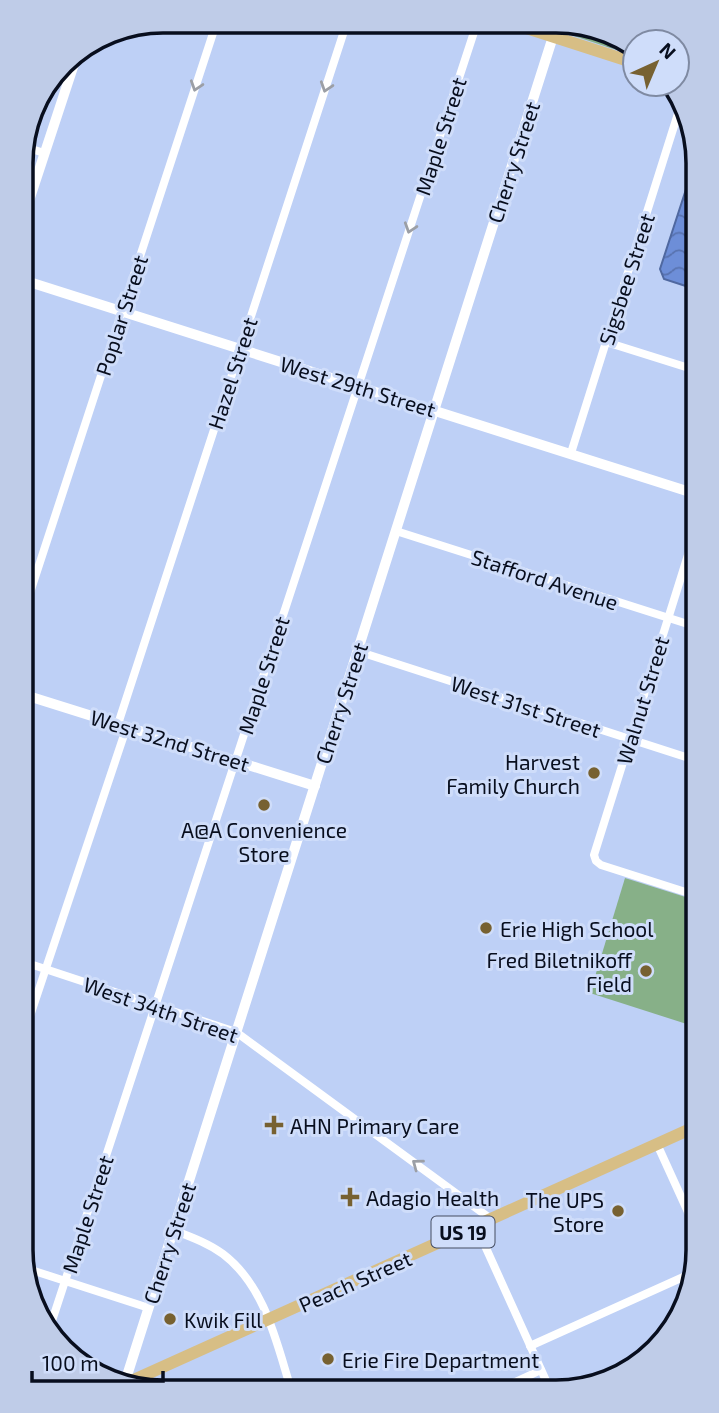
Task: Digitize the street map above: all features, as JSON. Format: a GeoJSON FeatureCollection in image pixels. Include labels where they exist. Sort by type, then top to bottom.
{"type":"FeatureCollection","features":[{"type":"Feature","properties":{"kind":"main road"},"geometry":{"type":"LineString","coordinates":[[541,33],[621,59]]}},
{"type":"Feature","properties":{"kind":"main road","name":"Peach Street"},"geometry":{"type":"LineString","coordinates":[[138,1377],[685,1131]]}},
{"type":"Feature","properties":{"kind":"street","name":"Maple Street"},"geometry":{"type":"LineString","coordinates":[[53,1318],[474,33]]}},
{"type":"Feature","properties":{"kind":"street","name":"Cherry Street"},"geometry":{"type":"LineString","coordinates":[[128,1374],[554,33]]}},
{"type":"Feature","properties":{"kind":"street","name":"Poplar Street"},"geometry":{"type":"LineString","coordinates":[[34,582],[213,34]]}},
{"type":"Feature","properties":{"kind":"street","name":"Hazel Street"},"geometry":{"type":"LineString","coordinates":[[33,1006],[240,349],[343,34]]}},
{"type":"Feature","properties":{"kind":"street"},"geometry":{"type":"LineString","coordinates":[[34,185],[71,71]]}},
{"type":"Feature","properties":{"kind":"street","name":"Sigsbee Street"},"geometry":{"type":"LineString","coordinates":[[570,453],[677,117]]}},
{"type":"Feature","properties":{"kind":"street"},"geometry":{"type":"LineString","coordinates":[[34,150],[44,153]]}},
{"type":"Feature","properties":{"kind":"street","name":"West 29th Street"},"geometry":{"type":"LineString","coordinates":[[34,284],[686,491]]}},
{"type":"Feature","properties":{"kind":"street"},"geometry":{"type":"LineString","coordinates":[[606,342],[686,367]]}},
{"type":"Feature","properties":{"kind":"street","name":"Stafford Avenue"},"geometry":{"type":"LineString","coordinates":[[396,531],[686,624]]}},
{"type":"Feature","properties":{"kind":"street","name":"Walnut Street"},"geometry":{"type":"LineString","coordinates":[[685,892],[603,866],[596,861],[594,852],[686,561]]}},
{"type":"Feature","properties":{"kind":"street","name":"West 31st Street"},"geometry":{"type":"LineString","coordinates":[[358,651],[685,757]]}},
{"type":"Feature","properties":{"kind":"street","name":"West 32nd Street"},"geometry":{"type":"LineString","coordinates":[[34,698],[315,786]]}},
{"type":"Feature","properties":{"kind":"street","name":"West 34th Street"},"geometry":{"type":"LineString","coordinates":[[33,965],[236,1032],[491,1219]]}},
{"type":"Feature","properties":{"kind":"street"},"geometry":{"type":"LineString","coordinates":[[657,1144],[685,1206]]}},
{"type":"Feature","properties":{"kind":"street"},"geometry":{"type":"LineString","coordinates":[[476,1226],[546,1380]]}},
{"type":"Feature","properties":{"kind":"street"},"geometry":{"type":"LineString","coordinates":[[173,1230],[206,1244],[233,1263],[254,1288],[268,1319],[288,1380]]}},
{"type":"Feature","properties":{"kind":"street"},"geometry":{"type":"LineString","coordinates":[[35,1271],[149,1308]]}},
{"type":"Feature","properties":{"kind":"street"},"geometry":{"type":"LineString","coordinates":[[530,1346],[682,1277]]}},
{"type":"Feature","properties":{"kind":"street"},"geometry":{"type":"LineString","coordinates":[[520,1380],[541,1370]]}},
{"type":"Feature","properties":{"kind":"green space"},"geometry":{"type":"Polygon","coordinates":[[[568,34],[568,34],[597,40],[621,51],[568,34]]]}},
{"type":"Feature","properties":{"kind":"green space","name":"Fred Biletnikoff Field"},"geometry":{"type":"Polygon","coordinates":[[[625,878],[685,897],[685,1024],[590,993],[625,878]]]}},
{"type":"Feature","properties":{"kind":"water"},"geometry":{"type":"Polygon","coordinates":[[[686,189],[686,286],[664,279],[660,269],[686,189]]]}},
{"type":"Feature","properties":{"kind":"place","name":"Harvest Family Church"},"geometry":{"type":"Point","coordinates":[594,773]}},
{"type":"Feature","properties":{"kind":"place","name":"A@A Convenience Store"},"geometry":{"type":"Point","coordinates":[264,805]}},
{"type":"Feature","properties":{"kind":"place","name":"Erie High School"},"geometry":{"type":"Point","coordinates":[486,928]}},
{"type":"Feature","properties":{"kind":"place","name":"Fred Biletnikoff Field"},"geometry":{"type":"Point","coordinates":[646,971]}},
{"type":"Feature","properties":{"kind":"place","name":"AHN Primary Care"},"geometry":{"type":"Point","coordinates":[274,1125]}},
{"type":"Feature","properties":{"kind":"place","name":"Adagio Health"},"geometry":{"type":"Point","coordinates":[350,1197]}},
{"type":"Feature","properties":{"kind":"place","name":"The UPS Store"},"geometry":{"type":"Point","coordinates":[618,1211]}},
{"type":"Feature","properties":{"kind":"place","name":"Kwik Fill"},"geometry":{"type":"Point","coordinates":[170,1319]}},
{"type":"Feature","properties":{"kind":"place","name":"Erie Fire Department"},"geometry":{"type":"Point","coordinates":[328,1359]}}]}
